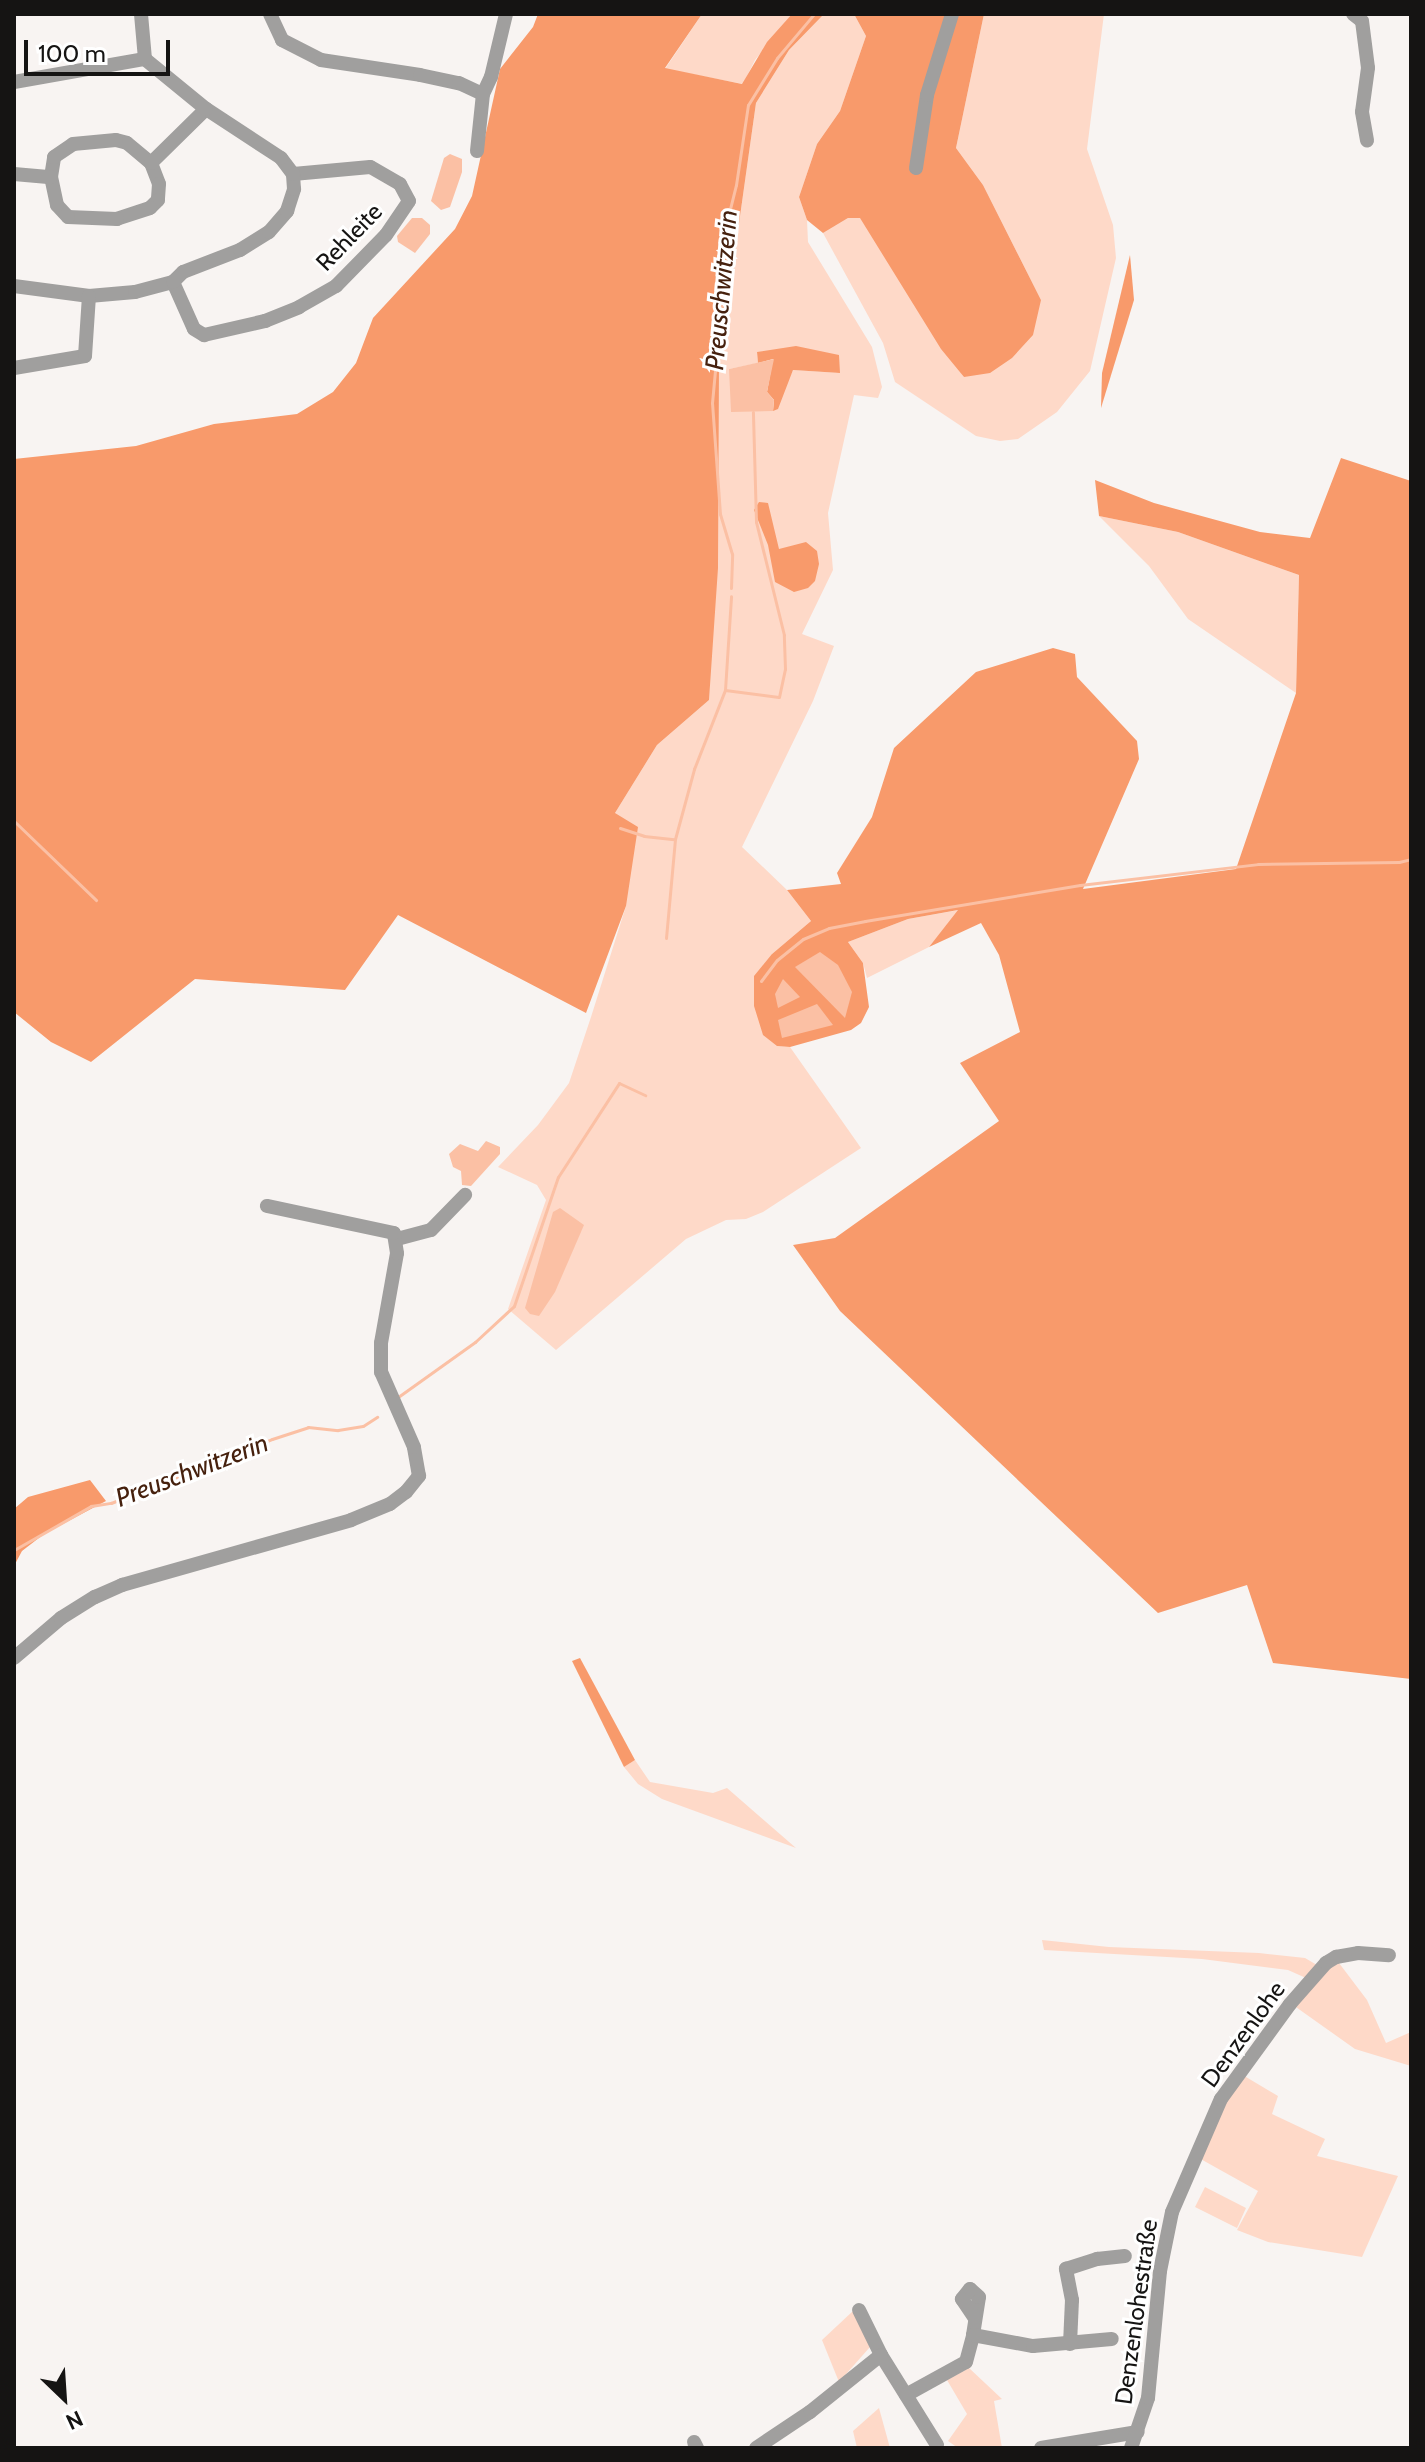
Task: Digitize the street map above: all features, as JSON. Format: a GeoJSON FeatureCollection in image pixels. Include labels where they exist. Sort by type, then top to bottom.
{"type":"FeatureCollection","features":[{"type":"Feature","properties":{"kind":"street"},"geometry":{"type":"LineString","coordinates":[[14,286],[89,296],[135,292],[173,282],[183,272],[240,250],[269,232],[287,211],[294,189],[293,174],[281,158],[263,143],[206,109],[145,59],[141,14]]}},
{"type":"Feature","properties":{"kind":"street"},"geometry":{"type":"LineString","coordinates":[[270,14],[282,40],[321,60],[446,80],[483,94]]}},
{"type":"Feature","properties":{"kind":"street"},"geometry":{"type":"LineString","coordinates":[[477,151],[483,94],[491,77],[506,14]]}},
{"type":"Feature","properties":{"kind":"street"},"geometry":{"type":"LineString","coordinates":[[916,168],[927,95],[952,14]]}},
{"type":"Feature","properties":{"kind":"street"},"geometry":{"type":"LineString","coordinates":[[1353,14],[1362,21],[1368,68],[1362,112],[1367,141]]}},
{"type":"Feature","properties":{"kind":"street"},"geometry":{"type":"LineString","coordinates":[[14,82],[145,59]]}},
{"type":"Feature","properties":{"kind":"street"},"geometry":{"type":"LineString","coordinates":[[151,163],[206,109]]}},
{"type":"Feature","properties":{"kind":"street"},"geometry":{"type":"LineString","coordinates":[[88,141],[127,143],[151,163],[159,184],[158,200],[150,208],[117,219],[68,217],[57,205],[51,177],[57,152],[88,141]]}},
{"type":"Feature","properties":{"kind":"street","name":"Rehleite"},"geometry":{"type":"LineString","coordinates":[[173,282],[194,329],[204,335],[265,321],[299,307],[336,286],[370,253],[409,201],[400,184],[388,174],[370,167],[293,174]]}},
{"type":"Feature","properties":{"kind":"street"},"geometry":{"type":"LineString","coordinates":[[14,174],[51,177]]}},
{"type":"Feature","properties":{"kind":"street"},"geometry":{"type":"LineString","coordinates":[[14,368],[85,356],[89,296]]}},
{"type":"Feature","properties":{"kind":"street"},"geometry":{"type":"LineString","coordinates":[[397,1239],[431,1230],[465,1195]]}},
{"type":"Feature","properties":{"kind":"street"},"geometry":{"type":"LineString","coordinates":[[267,1206],[331,1222],[389,1230],[397,1239]]}},
{"type":"Feature","properties":{"kind":"street"},"geometry":{"type":"LineString","coordinates":[[14,1658],[61,1618],[122,1585],[351,1520],[390,1504],[406,1492],[419,1476],[414,1447],[381,1372],[381,1343],[397,1239]]}},
{"type":"Feature","properties":{"kind":"street","name":"Denzenlohe"},"geometry":{"type":"LineString","coordinates":[[1177,2197],[1221,2099],[1304,1987],[1336,1957],[1358,1953],[1389,1955]]}},
{"type":"Feature","properties":{"kind":"street","name":"Denzenlohestraße"},"geometry":{"type":"LineString","coordinates":[[1131,2448],[1148,2398],[1160,2271],[1177,2197]]}},
{"type":"Feature","properties":{"kind":"street"},"geometry":{"type":"LineString","coordinates":[[1070,2344],[1072,2295],[1066,2269],[1097,2259],[1125,2256]]}},
{"type":"Feature","properties":{"kind":"street"},"geometry":{"type":"LineString","coordinates":[[859,2310],[881,2355],[937,2447]]}},
{"type":"Feature","properties":{"kind":"street"},"geometry":{"type":"LineString","coordinates":[[906,2395],[965,2363],[973,2335],[974,2317]]}},
{"type":"Feature","properties":{"kind":"street"},"geometry":{"type":"LineString","coordinates":[[973,2335],[1033,2346],[1112,2339]]}},
{"type":"Feature","properties":{"kind":"street"},"geometry":{"type":"LineString","coordinates":[[756,2448],[810,2412],[881,2355]]}},
{"type":"Feature","properties":{"kind":"street","name":"Denzenlohestraße"},"geometry":{"type":"LineString","coordinates":[[1041,2448],[1138,2432]]}},
{"type":"Feature","properties":{"kind":"shaded area"},"geometry":{"type":"Polygon","coordinates":[[[538,14],[702,14],[665,68],[742,84],[767,42],[792,14],[824,14],[789,50],[756,103],[719,365],[718,568],[709,700],[657,745],[615,813],[638,827],[626,906],[586,1013],[398,915],[345,990],[195,979],[91,1062],[51,1042],[14,1012],[14,459],[136,446],[214,424],[297,414],[333,392],[356,363],[373,318],[455,229],[472,196],[500,69],[533,27],[538,14]]]}},
{"type":"Feature","properties":{"kind":"shaded area"},"geometry":{"type":"Polygon","coordinates":[[[702,14],[792,14],[755,60],[743,84],[665,69],[702,14]]]}},
{"type":"Feature","properties":{"kind":"shaded area"},"geometry":{"type":"Polygon","coordinates":[[[824,14],[854,14],[866,36],[840,111],[817,144],[799,197],[807,220],[808,242],[872,347],[882,387],[878,398],[854,395],[828,513],[833,570],[802,634],[834,646],[813,701],[742,847],[787,890],[811,921],[772,954],[777,1046],[790,1047],[861,1148],[763,1212],[746,1219],[726,1220],[686,1239],[556,1350],[508,1309],[546,1200],[537,1185],[498,1167],[538,1125],[569,1083],[591,1017],[626,906],[615,813],[657,745],[709,700],[719,365],[756,103],[789,50],[824,14]],[[757,352],[758,363],[729,369],[773,411],[793,370],[840,373],[757,352]]]}},
{"type":"Feature","properties":{"kind":"shaded area"},"geometry":{"type":"Polygon","coordinates":[[[854,14],[984,14],[956,148],[983,185],[1041,300],[1033,335],[1012,358],[990,373],[964,377],[941,349],[860,218],[848,218],[823,233],[807,220],[799,197],[817,144],[840,111],[866,36],[854,14]]]}},
{"type":"Feature","properties":{"kind":"shaded area"},"geometry":{"type":"Polygon","coordinates":[[[984,14],[1104,14],[1087,149],[1113,225],[1116,258],[1090,371],[1057,412],[1018,439],[1000,441],[976,436],[895,382],[883,343],[823,233],[848,218],[860,217],[964,377],[1041,300],[983,185],[956,148],[984,14]]]}},
{"type":"Feature","properties":{"kind":"shaded area"},"geometry":{"type":"Polygon","coordinates":[[[450,154],[462,159],[462,172],[450,207],[441,210],[431,201],[444,158],[450,154]]]}},
{"type":"Feature","properties":{"kind":"shaded area"},"geometry":{"type":"Polygon","coordinates":[[[412,218],[422,218],[430,225],[430,234],[415,253],[398,242],[397,236],[412,218]]]}},
{"type":"Feature","properties":{"kind":"shaded area"},"geometry":{"type":"Polygon","coordinates":[[[1130,255],[1134,300],[1101,408],[1102,373],[1130,255]]]}},
{"type":"Feature","properties":{"kind":"shaded area"},"geometry":{"type":"Polygon","coordinates":[[[796,346],[839,355],[840,373],[793,370],[778,409],[773,411],[774,400],[767,392],[773,359],[758,363],[757,352],[796,346]]]}},
{"type":"Feature","properties":{"kind":"shaded area"},"geometry":{"type":"Polygon","coordinates":[[[774,359],[767,392],[774,400],[773,411],[731,412],[729,369],[774,359]]]}},
{"type":"Feature","properties":{"kind":"shaded area"},"geometry":{"type":"Polygon","coordinates":[[[1341,458],[1411,481],[1411,1679],[1273,1663],[1247,1585],[1158,1613],[840,1311],[793,1245],[835,1238],[999,1121],[960,1063],[1020,1032],[999,955],[981,923],[929,947],[958,910],[908,919],[848,942],[863,963],[869,1007],[861,1023],[851,1030],[790,1047],[777,1046],[763,1035],[754,1006],[754,976],[772,954],[811,921],[787,890],[841,884],[837,873],[872,817],[894,748],[976,672],[1053,648],[1075,654],[1077,677],[1137,741],[1139,759],[1083,889],[1236,869],[1296,693],[1299,575],[1178,532],[1099,516],[1095,480],[1154,503],[1260,532],[1310,538],[1341,458]]]}},
{"type":"Feature","properties":{"kind":"shaded area"},"geometry":{"type":"Polygon","coordinates":[[[759,502],[768,503],[779,549],[806,542],[817,551],[819,564],[815,581],[808,588],[794,592],[775,582],[768,545],[754,510],[759,502]]]}},
{"type":"Feature","properties":{"kind":"shaded area"},"geometry":{"type":"Polygon","coordinates":[[[1099,516],[1178,532],[1299,575],[1296,693],[1188,619],[1149,566],[1099,516]]]}},
{"type":"Feature","properties":{"kind":"shaded area"},"geometry":{"type":"Polygon","coordinates":[[[959,910],[929,947],[867,978],[863,963],[848,942],[908,919],[959,910]]]}},
{"type":"Feature","properties":{"kind":"shaded area"},"geometry":{"type":"Polygon","coordinates":[[[820,952],[838,965],[852,992],[845,1018],[795,967],[820,952]]]}},
{"type":"Feature","properties":{"kind":"shaded area"},"geometry":{"type":"Polygon","coordinates":[[[783,979],[800,997],[778,1008],[775,994],[783,979]]]}},
{"type":"Feature","properties":{"kind":"shaded area"},"geometry":{"type":"Polygon","coordinates":[[[817,1004],[833,1025],[782,1038],[778,1020],[817,1004]]]}},
{"type":"Feature","properties":{"kind":"shaded area"},"geometry":{"type":"Polygon","coordinates":[[[486,1141],[500,1147],[500,1154],[471,1186],[462,1185],[461,1171],[453,1167],[449,1154],[460,1144],[478,1151],[486,1141]]]}},
{"type":"Feature","properties":{"kind":"shaded area"},"geometry":{"type":"Polygon","coordinates":[[[560,1208],[584,1225],[555,1292],[539,1316],[530,1314],[525,1308],[553,1212],[560,1208]]]}},
{"type":"Feature","properties":{"kind":"shaded area"},"geometry":{"type":"Polygon","coordinates":[[[90,1480],[106,1501],[44,1534],[22,1551],[14,1566],[14,1509],[28,1497],[90,1480]]]}},
{"type":"Feature","properties":{"kind":"shaded area"},"geometry":{"type":"Polygon","coordinates":[[[580,1658],[635,1760],[624,1767],[572,1661],[580,1658]]]}},
{"type":"Feature","properties":{"kind":"shaded area"},"geometry":{"type":"Polygon","coordinates":[[[635,1760],[650,1782],[713,1793],[727,1788],[796,1848],[662,1799],[638,1784],[624,1767],[635,1760]]]}},
{"type":"Feature","properties":{"kind":"shaded area"},"geometry":{"type":"Polygon","coordinates":[[[1042,1940],[1109,1947],[1259,1953],[1305,1958],[1317,1965],[1306,1978],[1288,1970],[1202,1959],[1044,1950],[1042,1940]]]}},
{"type":"Feature","properties":{"kind":"shaded area"},"geometry":{"type":"Polygon","coordinates":[[[1339,1963],[1367,2000],[1386,2043],[1411,2032],[1411,2066],[1355,2049],[1293,2005],[1330,1964],[1339,1963]]]}},
{"type":"Feature","properties":{"kind":"shaded area"},"geometry":{"type":"Polygon","coordinates":[[[1241,2074],[1278,2096],[1272,2114],[1325,2139],[1317,2156],[1398,2176],[1362,2257],[1268,2242],[1237,2230],[1258,2191],[1197,2157],[1241,2074]]]}},
{"type":"Feature","properties":{"kind":"shaded area"},"geometry":{"type":"Polygon","coordinates":[[[1205,2187],[1246,2208],[1237,2228],[1195,2207],[1205,2187]]]}},
{"type":"Feature","properties":{"kind":"shaded area"},"geometry":{"type":"Polygon","coordinates":[[[853,2311],[870,2347],[839,2382],[822,2340],[853,2311]]]}},
{"type":"Feature","properties":{"kind":"shaded area"},"geometry":{"type":"Polygon","coordinates":[[[969,2368],[1002,2399],[994,2401],[1002,2448],[958,2448],[948,2441],[967,2414],[947,2380],[969,2368]]]}},
{"type":"Feature","properties":{"kind":"shaded area"},"geometry":{"type":"Polygon","coordinates":[[[879,2408],[890,2448],[857,2448],[853,2431],[879,2408]]]}},
{"type":"Feature","properties":{"kind":"waterway","name":"Preuschwitzerin"},"geometry":{"type":"LineString","coordinates":[[731,588],[732,554],[720,514],[712,403],[723,285],[724,233],[736,185],[748,105],[777,58],[814,14]]}},
{"type":"Feature","properties":{"kind":"waterway"},"geometry":{"type":"LineString","coordinates":[[725,690],[779,697],[785,669],[784,635],[756,522],[753,412]]}},
{"type":"Feature","properties":{"kind":"waterway","name":"Preuschwitzerin"},"geometry":{"type":"LineString","coordinates":[[666,938],[675,839],[694,769],[725,690],[731,596]]}},
{"type":"Feature","properties":{"kind":"waterway"},"geometry":{"type":"LineString","coordinates":[[14,821],[96,900]]}},
{"type":"Feature","properties":{"kind":"waterway"},"geometry":{"type":"LineString","coordinates":[[620,828],[644,836],[674,839]]}},
{"type":"Feature","properties":{"kind":"waterway"},"geometry":{"type":"LineString","coordinates":[[761,981],[777,960],[803,939],[829,928],[865,921],[1080,885],[1258,864],[1399,862],[1411,859]]}},
{"type":"Feature","properties":{"kind":"waterway","name":"Preuschwitzerin"},"geometry":{"type":"LineString","coordinates":[[398,1397],[475,1342],[514,1306],[558,1177],[619,1083],[645,1095]]}},
{"type":"Feature","properties":{"kind":"waterway","name":"Preuschwitzerin"},"geometry":{"type":"LineString","coordinates":[[14,1550],[91,1506],[111,1503],[272,1439],[308,1427],[338,1430],[363,1426],[377,1417]]}}]}
